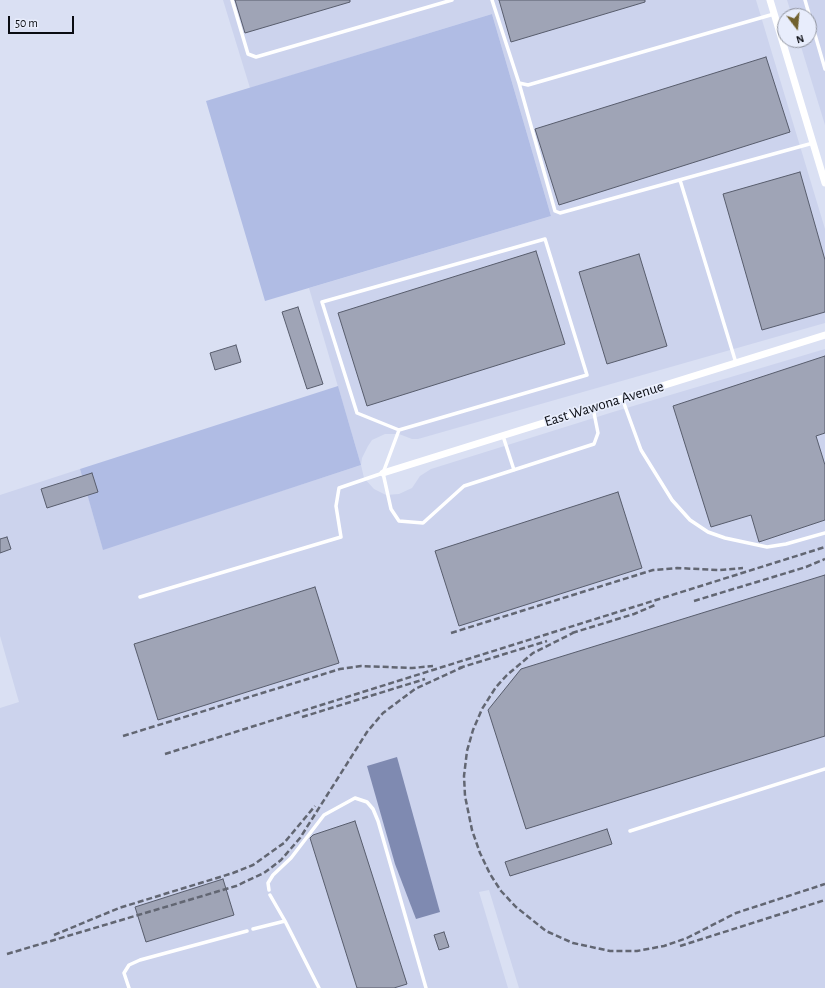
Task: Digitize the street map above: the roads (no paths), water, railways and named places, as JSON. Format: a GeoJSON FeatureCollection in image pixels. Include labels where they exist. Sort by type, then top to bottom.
{"type":"FeatureCollection","features":[{"type":"Feature","properties":{"kind":"street"},"geometry":{"type":"LineString","coordinates":[[770,0],[777,19]]}},
{"type":"Feature","properties":{"kind":"street"},"geometry":{"type":"LineString","coordinates":[[788,48],[825,183]]}},
{"type":"Feature","properties":{"kind":"street","name":"East Wawona Avenue"},"geometry":{"type":"LineString","coordinates":[[383,474],[825,335]]}},
{"type":"Feature","properties":{"kind":"lane"},"geometry":{"type":"LineString","coordinates":[[232,0],[248,54],[256,57],[452,0]]}},
{"type":"Feature","properties":{"kind":"lane"},"geometry":{"type":"LineString","coordinates":[[492,0],[519,83],[555,211],[560,212],[813,143]]}},
{"type":"Feature","properties":{"kind":"lane"},"geometry":{"type":"LineString","coordinates":[[519,83],[528,85],[774,14]]}},
{"type":"Feature","properties":{"kind":"lane"},"geometry":{"type":"LineString","coordinates":[[817,42],[825,69]]}},
{"type":"Feature","properties":{"kind":"lane"},"geometry":{"type":"LineString","coordinates":[[680,180],[736,363]]}},
{"type":"Feature","properties":{"kind":"lane"},"geometry":{"type":"LineString","coordinates":[[545,240],[587,375],[399,430],[357,413],[322,302],[545,240]]}},
{"type":"Feature","properties":{"kind":"lane"},"geometry":{"type":"LineString","coordinates":[[622,398],[640,450],[672,500],[690,520],[708,532],[725,538],[767,547],[786,544],[825,533]]}},
{"type":"Feature","properties":{"kind":"lane"},"geometry":{"type":"LineString","coordinates":[[399,430],[383,474],[391,509],[399,520],[423,523],[464,486],[594,444],[598,433],[592,408]]}},
{"type":"Feature","properties":{"kind":"lane"},"geometry":{"type":"LineString","coordinates":[[503,436],[514,470]]}},
{"type":"Feature","properties":{"kind":"lane"},"geometry":{"type":"LineString","coordinates":[[140,597],[341,537],[336,506],[339,488],[383,474]]}},
{"type":"Feature","properties":{"kind":"lane"},"geometry":{"type":"LineString","coordinates":[[630,831],[825,769]]}},
{"type":"Feature","properties":{"kind":"lane"},"geometry":{"type":"LineString","coordinates":[[269,890],[268,883],[273,876],[291,858],[324,815],[355,798],[367,802],[373,809],[378,821],[426,988]]}},
{"type":"Feature","properties":{"kind":"lane"},"geometry":{"type":"LineString","coordinates":[[270,895],[285,920],[319,988]]}},
{"type":"Feature","properties":{"kind":"lane"},"geometry":{"type":"LineString","coordinates":[[253,929],[285,920]]}},
{"type":"Feature","properties":{"kind":"lane"},"geometry":{"type":"LineString","coordinates":[[129,988],[124,973],[129,965],[140,960],[247,931]]}},
{"type":"Feature","properties":{"kind":"railway"},"geometry":{"type":"LineString","coordinates":[[165,754],[825,547]]}},
{"type":"Feature","properties":{"kind":"railway"},"geometry":{"type":"LineString","coordinates":[[694,601],[806,567],[825,559]]}},
{"type":"Feature","properties":{"kind":"railway"},"geometry":{"type":"LineString","coordinates":[[451,633],[653,570],[677,568],[719,570],[743,568]]}},
{"type":"Feature","properties":{"kind":"railway"},"geometry":{"type":"LineString","coordinates":[[572,633],[634,614],[655,605]]}},
{"type":"Feature","properties":{"kind":"railway"},"geometry":{"type":"LineString","coordinates":[[575,632],[533,653],[507,675],[496,687],[482,709],[473,730],[467,751],[464,776],[465,796],[472,830],[480,853],[490,874],[501,891],[516,907],[546,931],[573,943],[610,951],[637,951],[664,946],[687,938],[736,913],[825,884]]}},
{"type":"Feature","properties":{"kind":"railway"},"geometry":{"type":"LineString","coordinates":[[459,668],[547,641]]}},
{"type":"Feature","properties":{"kind":"railway"},"geometry":{"type":"LineString","coordinates":[[123,736],[340,669],[361,666],[412,668],[433,666]]}},
{"type":"Feature","properties":{"kind":"railway"},"geometry":{"type":"LineString","coordinates":[[7,954],[236,886],[264,873],[281,860],[300,838],[367,732],[383,713],[415,689],[463,667]]}},
{"type":"Feature","properties":{"kind":"railway"},"geometry":{"type":"LineString","coordinates":[[302,717],[425,679]]}},
{"type":"Feature","properties":{"kind":"railway"},"geometry":{"type":"LineString","coordinates":[[54,935],[119,908],[233,873],[253,865],[284,843],[315,806]]}},
{"type":"Feature","properties":{"kind":"railway"},"geometry":{"type":"LineString","coordinates":[[680,946],[825,900]]}}]}
